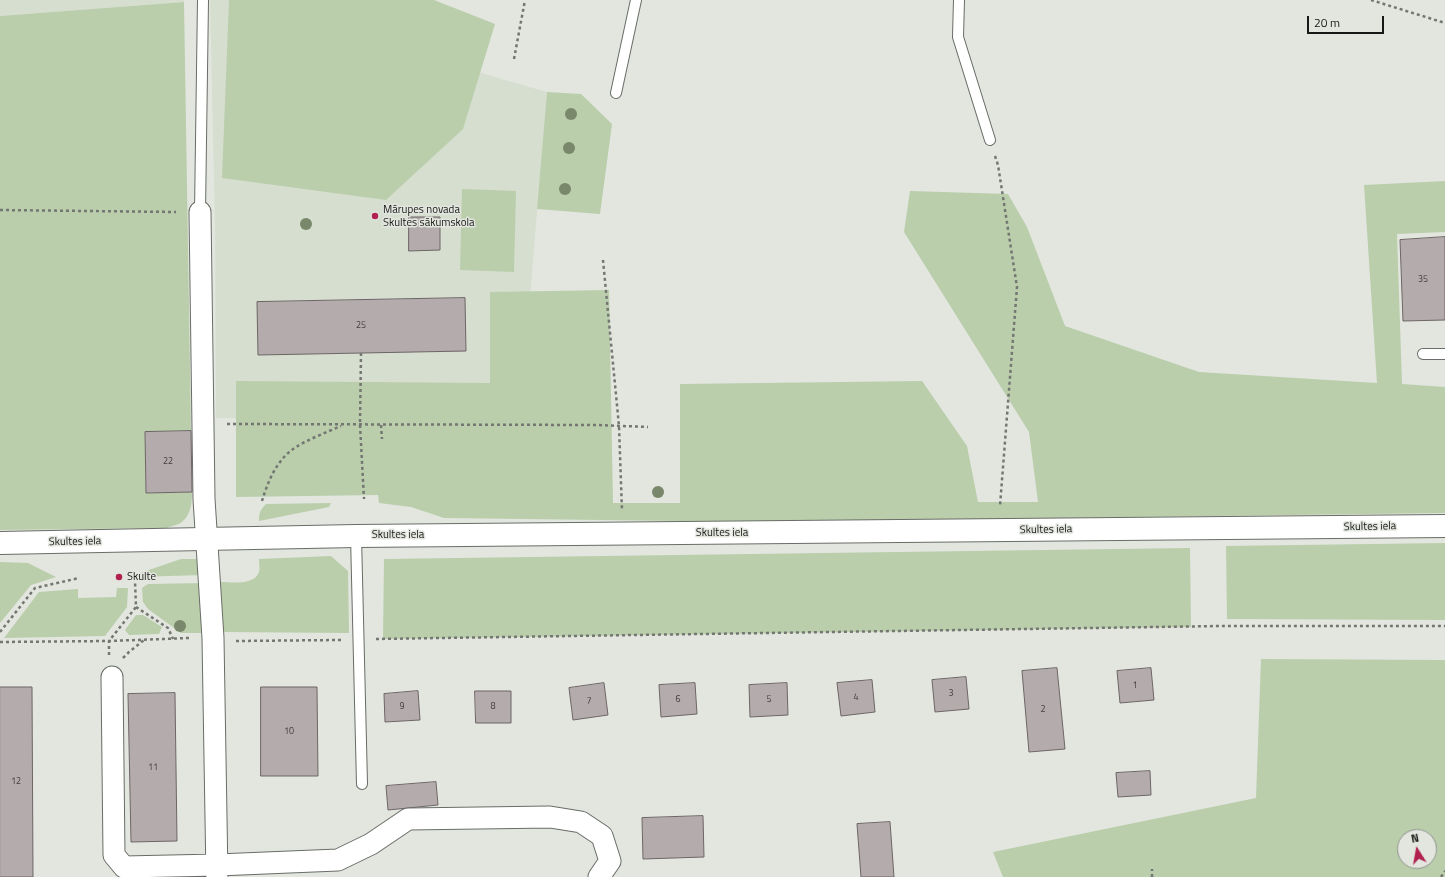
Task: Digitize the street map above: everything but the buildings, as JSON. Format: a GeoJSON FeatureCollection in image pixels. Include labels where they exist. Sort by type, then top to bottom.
{"type":"FeatureCollection","features":[{"type":"Feature","properties":{"kind":"main road","name":"Skultes iela"},"geometry":{"type":"LineString","coordinates":[[0,543],[356,536],[1445,526]]}},
{"type":"Feature","properties":{"kind":"street"},"geometry":{"type":"LineString","coordinates":[[200,212],[203,424],[206,540],[213,638],[217,871]]}},
{"type":"Feature","properties":{"kind":"street"},"geometry":{"type":"LineString","coordinates":[[112,677],[114,855],[124,867],[217,871],[338,860],[371,844],[408,819],[550,817],[581,822],[602,836],[610,861],[599,877]]}},
{"type":"Feature","properties":{"kind":"lane"},"geometry":{"type":"LineString","coordinates":[[200,212],[203,0]]}},
{"type":"Feature","properties":{"kind":"lane"},"geometry":{"type":"LineString","coordinates":[[616,93],[636,0]]}},
{"type":"Feature","properties":{"kind":"lane"},"geometry":{"type":"LineString","coordinates":[[959,0],[958,37],[990,140]]}},
{"type":"Feature","properties":{"kind":"lane"},"geometry":{"type":"LineString","coordinates":[[1423,354],[1445,354]]}},
{"type":"Feature","properties":{"kind":"lane"},"geometry":{"type":"LineString","coordinates":[[356,536],[362,784]]}},
{"type":"Feature","properties":{"kind":"path"},"geometry":{"type":"LineString","coordinates":[[514,59],[525,0]]}},
{"type":"Feature","properties":{"kind":"path"},"geometry":{"type":"LineString","coordinates":[[1371,0],[1445,23]]}},
{"type":"Feature","properties":{"kind":"path"},"geometry":{"type":"LineString","coordinates":[[990,140],[998,165],[1017,287],[998,531]]}},
{"type":"Feature","properties":{"kind":"path"},"geometry":{"type":"LineString","coordinates":[[0,210],[200,212]]}},
{"type":"Feature","properties":{"kind":"path"},"geometry":{"type":"LineString","coordinates":[[603,260],[619,426],[623,534]]}},
{"type":"Feature","properties":{"kind":"path"},"geometry":{"type":"LineString","coordinates":[[361,353],[360,425],[364,499]]}},
{"type":"Feature","properties":{"kind":"path"},"geometry":{"type":"LineString","coordinates":[[203,424],[648,427]]}},
{"type":"Feature","properties":{"kind":"path"},"geometry":{"type":"LineString","coordinates":[[262,501],[267,484],[278,464],[296,447],[343,425]]}},
{"type":"Feature","properties":{"kind":"path"},"geometry":{"type":"LineString","coordinates":[[381,425],[382,439]]}},
{"type":"Feature","properties":{"kind":"path"},"geometry":{"type":"LineString","coordinates":[[0,632],[35,588],[79,578]]}},
{"type":"Feature","properties":{"kind":"path"},"geometry":{"type":"LineString","coordinates":[[109,641],[136,607],[135,581]]}},
{"type":"Feature","properties":{"kind":"path"},"geometry":{"type":"LineString","coordinates":[[136,607],[168,628],[172,639]]}},
{"type":"Feature","properties":{"kind":"path"},"geometry":{"type":"LineString","coordinates":[[0,642],[213,638],[230,641],[358,640],[1221,626],[1445,626]]}},
{"type":"Feature","properties":{"kind":"path"},"geometry":{"type":"LineString","coordinates":[[1152,869],[1152,877]]}},
{"type":"Feature","properties":{"kind":"path"},"geometry":{"type":"LineString","coordinates":[[1441,877],[1445,871]]}},
{"type":"Feature","properties":{"kind":"shaded area"},"geometry":{"type":"Polygon","coordinates":[[[0,0],[184,0],[184,2],[0,16],[0,0]]]}},
{"type":"Feature","properties":{"kind":"shaded area","name":"Mārupes novada Skultes sākumskola"},"geometry":{"type":"Polygon","coordinates":[[[210,0],[357,0],[349,35],[547,92],[530,297],[530,421],[216,418],[215,224],[210,0]]]}},
{"type":"Feature","properties":{"kind":"green space"},"geometry":{"type":"Polygon","coordinates":[[[229,0],[434,0],[495,24],[463,129],[386,200],[222,178],[229,0]]]}},
{"type":"Feature","properties":{"kind":"green space"},"geometry":{"type":"Polygon","coordinates":[[[184,2],[191,431],[145,432],[146,493],[192,492],[189,512],[182,522],[167,528],[0,530],[0,16],[184,2]]]}},
{"type":"Feature","properties":{"kind":"green space"},"geometry":{"type":"Polygon","coordinates":[[[547,92],[581,94],[612,124],[600,214],[537,209],[547,92]]]}},
{"type":"Feature","properties":{"kind":"green space"},"geometry":{"type":"Polygon","coordinates":[[[1445,181],[1445,232],[1397,234],[1402,384],[1445,387],[1445,513],[760,522],[444,518],[411,507],[379,503],[378,495],[236,497],[236,381],[490,383],[490,292],[609,290],[613,503],[680,503],[680,384],[922,381],[967,446],[978,502],[1038,502],[1029,432],[904,232],[910,191],[1008,194],[1027,227],[1065,326],[1199,372],[1377,383],[1364,185],[1445,181]]]}},
{"type":"Feature","properties":{"kind":"green space"},"geometry":{"type":"Polygon","coordinates":[[[462,189],[516,191],[514,272],[460,270],[462,189]]]}},
{"type":"Feature","properties":{"kind":"green space"},"geometry":{"type":"Polygon","coordinates":[[[331,503],[329,507],[259,521],[260,512],[266,504],[331,503]]]}},
{"type":"Feature","properties":{"kind":"green space"},"geometry":{"type":"Polygon","coordinates":[[[1445,543],[1445,620],[1227,619],[1226,546],[1445,543]]]}},
{"type":"Feature","properties":{"kind":"green space"},"geometry":{"type":"Polygon","coordinates":[[[1190,548],[1191,627],[383,639],[384,559],[1190,548]]]}},
{"type":"Feature","properties":{"kind":"green space"},"geometry":{"type":"Polygon","coordinates":[[[331,556],[348,571],[349,633],[221,632],[220,582],[236,583],[252,579],[259,572],[259,559],[331,556]]]}},
{"type":"Feature","properties":{"kind":"green space"},"geometry":{"type":"Polygon","coordinates":[[[181,559],[198,559],[203,575],[135,577],[137,574],[181,559]]]}},
{"type":"Feature","properties":{"kind":"green space"},"geometry":{"type":"Polygon","coordinates":[[[0,562],[28,563],[56,577],[31,585],[0,623],[0,562]]]}},
{"type":"Feature","properties":{"kind":"green space"},"geometry":{"type":"Polygon","coordinates":[[[204,583],[207,633],[181,633],[148,609],[143,602],[142,588],[148,584],[204,583]]]}},
{"type":"Feature","properties":{"kind":"green space"},"geometry":{"type":"Polygon","coordinates":[[[117,588],[128,588],[127,607],[105,636],[4,638],[39,592],[78,589],[78,598],[116,597],[117,588]]]}},
{"type":"Feature","properties":{"kind":"green space"},"geometry":{"type":"Polygon","coordinates":[[[136,615],[143,615],[162,627],[159,634],[129,635],[125,630],[136,615]]]}},
{"type":"Feature","properties":{"kind":"green space"},"geometry":{"type":"Polygon","coordinates":[[[1261,659],[1445,660],[1445,877],[1003,877],[993,852],[1256,798],[1261,659]]]}},
{"type":"Feature","properties":{"kind":"place","name":"Mārupes novada Skultes sākumskola"},"geometry":{"type":"Point","coordinates":[375,216]}},
{"type":"Feature","properties":{"kind":"place","name":"Skulte"},"geometry":{"type":"Point","coordinates":[119,577]}}]}
